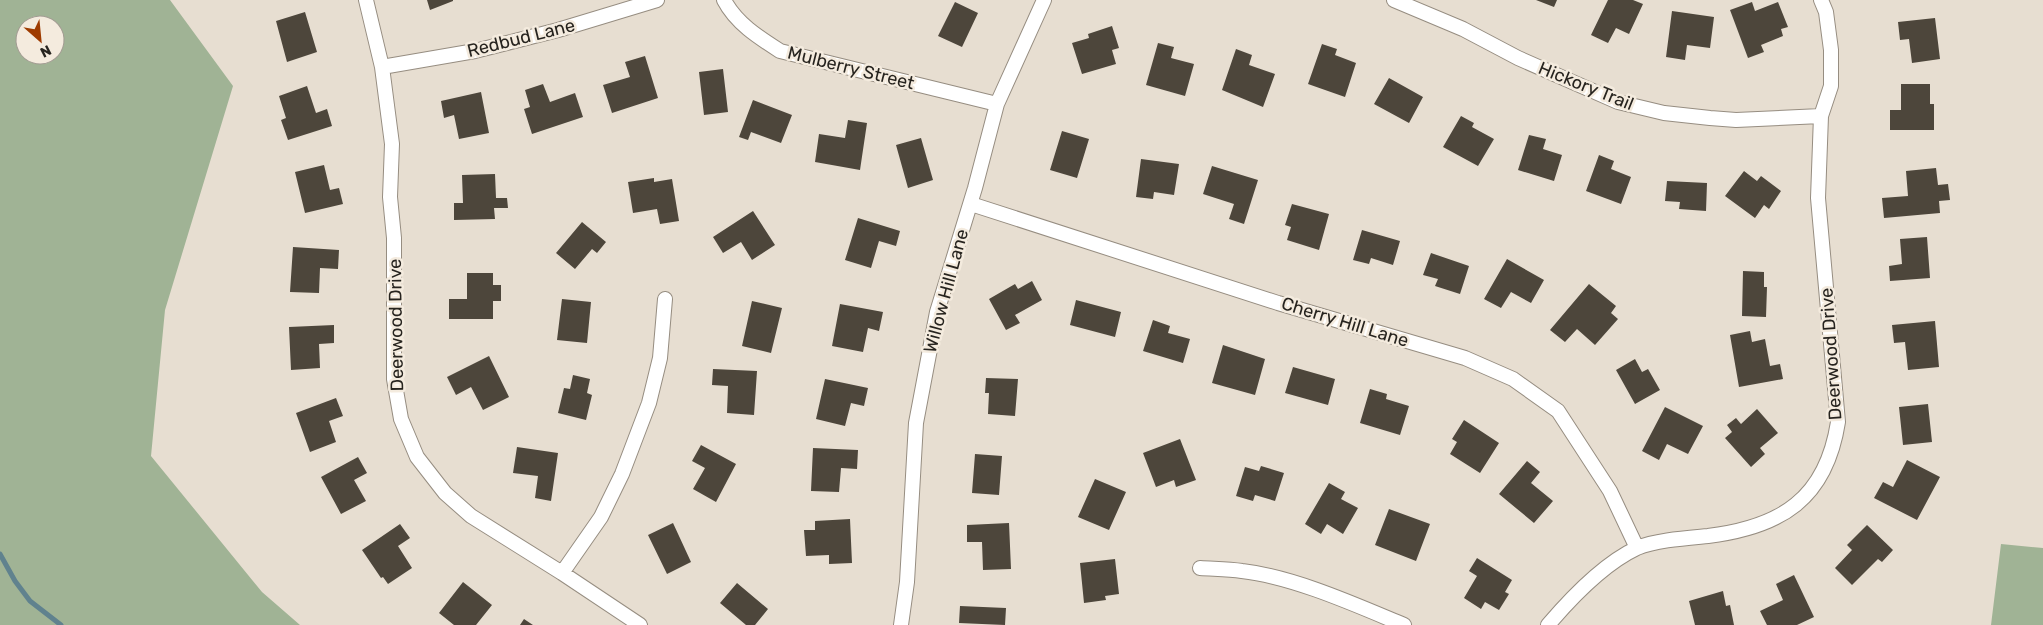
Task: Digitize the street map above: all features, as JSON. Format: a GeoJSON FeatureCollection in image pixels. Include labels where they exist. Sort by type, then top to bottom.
{"type":"FeatureCollection","features":[{"type":"Feature","properties":{"kind":"street","name":"Deerwood Drive"},"geometry":{"type":"LineString","coordinates":[[366,0],[382,67],[392,144],[390,197],[395,281],[394,379],[401,419],[417,457],[445,493],[471,516],[640,625]]}},
{"type":"Feature","properties":{"kind":"street","name":"Redbud Lane"},"geometry":{"type":"LineString","coordinates":[[382,67],[475,51],[558,30],[657,0]]}},
{"type":"Feature","properties":{"kind":"street","name":"Mulberry Street"},"geometry":{"type":"LineString","coordinates":[[724,0],[729,9],[753,35],[780,51],[997,104]]}},
{"type":"Feature","properties":{"kind":"street","name":"Willow Hill Lane"},"geometry":{"type":"LineString","coordinates":[[901,625],[907,582],[916,423],[937,312],[971,204],[997,104],[1044,0]]}},
{"type":"Feature","properties":{"kind":"street","name":"Hickory Trail"},"geometry":{"type":"LineString","coordinates":[[1394,0],[1464,29],[1526,62],[1618,102],[1664,113],[1736,120],[1821,116]]}},
{"type":"Feature","properties":{"kind":"street","name":"Deerwood Drive"},"geometry":{"type":"LineString","coordinates":[[1548,625],[1570,599],[1592,580],[1637,548],[1673,540],[1736,532],[1772,520],[1797,503],[1816,485],[1826,468],[1834,448],[1838,422],[1818,198],[1821,116],[1831,86],[1831,50],[1826,12],[1821,0]]}},
{"type":"Feature","properties":{"kind":"street","name":"Cherry Hill Lane"},"geometry":{"type":"LineString","coordinates":[[971,204],[1278,302],[1465,358],[1513,379],[1558,411],[1610,490],[1637,548]]}},
{"type":"Feature","properties":{"kind":"street"},"geometry":{"type":"LineString","coordinates":[[562,573],[605,508],[622,474],[649,403],[660,358],[665,299]]}},
{"type":"Feature","properties":{"kind":"street"},"geometry":{"type":"LineString","coordinates":[[1200,568],[1243,571],[1288,582],[1358,605],[1404,625]]}},
{"type":"Feature","properties":{"kind":"green space"},"geometry":{"type":"Polygon","coordinates":[[[0,0],[170,0],[233,86],[165,310],[151,456],[262,592],[300,625],[0,625],[0,0]]]}},
{"type":"Feature","properties":{"kind":"green space"},"geometry":{"type":"Polygon","coordinates":[[[2001,544],[2043,548],[2043,625],[1991,625],[2001,544]]]}},
{"type":"Feature","properties":{"kind":"building"},"geometry":{"type":"Polygon","coordinates":[[[427,0],[453,0],[453,1],[430,10],[427,0]]]}},
{"type":"Feature","properties":{"kind":"building"},"geometry":{"type":"Polygon","coordinates":[[[1536,0],[1557,0],[1554,7],[1536,0]]]}},
{"type":"Feature","properties":{"kind":"building"},"geometry":{"type":"Polygon","coordinates":[[[1608,0],[1633,0],[1643,4],[1629,34],[1616,28],[1608,43],[1591,35],[1608,0]]]}},
{"type":"Feature","properties":{"kind":"building"},"geometry":{"type":"Polygon","coordinates":[[[955,2],[978,13],[962,47],[938,36],[955,2]]]}},
{"type":"Feature","properties":{"kind":"building"},"geometry":{"type":"Polygon","coordinates":[[[1752,2],[1755,11],[1778,2],[1788,27],[1781,29],[1783,36],[1761,45],[1764,52],[1748,58],[1730,10],[1752,2]]]}},
{"type":"Feature","properties":{"kind":"building"},"geometry":{"type":"Polygon","coordinates":[[[1672,11],[1714,17],[1710,48],[1687,45],[1685,60],[1666,57],[1672,11]]]}},
{"type":"Feature","properties":{"kind":"building"},"geometry":{"type":"Polygon","coordinates":[[[305,12],[317,52],[287,62],[276,21],[305,12]]]}},
{"type":"Feature","properties":{"kind":"building"},"geometry":{"type":"Polygon","coordinates":[[[1935,18],[1940,59],[1912,63],[1909,39],[1900,40],[1898,22],[1935,18]]]}},
{"type":"Feature","properties":{"kind":"building"},"geometry":{"type":"Polygon","coordinates":[[[1112,26],[1119,48],[1112,50],[1116,64],[1082,74],[1072,43],[1089,38],[1088,34],[1112,26]]]}},
{"type":"Feature","properties":{"kind":"building"},"geometry":{"type":"Polygon","coordinates":[[[1158,43],[1174,47],[1171,58],[1194,64],[1185,96],[1146,85],[1158,43]]]}},
{"type":"Feature","properties":{"kind":"building"},"geometry":{"type":"Polygon","coordinates":[[[1322,44],[1337,49],[1335,55],[1356,63],[1345,97],[1308,84],[1322,44]]]}},
{"type":"Feature","properties":{"kind":"building"},"geometry":{"type":"Polygon","coordinates":[[[1236,49],[1252,55],[1249,65],[1275,74],[1263,107],[1222,90],[1236,49]]]}},
{"type":"Feature","properties":{"kind":"building"},"geometry":{"type":"Polygon","coordinates":[[[645,56],[658,98],[612,113],[603,85],[630,77],[625,62],[645,56]]]}},
{"type":"Feature","properties":{"kind":"building"},"geometry":{"type":"Polygon","coordinates":[[[723,69],[728,112],[704,115],[699,72],[723,69]]]}},
{"type":"Feature","properties":{"kind":"building"},"geometry":{"type":"Polygon","coordinates":[[[1389,78],[1423,97],[1409,123],[1374,104],[1389,78]]]}},
{"type":"Feature","properties":{"kind":"building"},"geometry":{"type":"Polygon","coordinates":[[[543,84],[550,102],[575,93],[583,117],[532,134],[524,109],[530,107],[525,90],[543,84]]]}},
{"type":"Feature","properties":{"kind":"building"},"geometry":{"type":"Polygon","coordinates":[[[1901,84],[1930,84],[1930,104],[1934,104],[1934,130],[1890,130],[1890,110],[1901,110],[1901,84]]]}},
{"type":"Feature","properties":{"kind":"building"},"geometry":{"type":"Polygon","coordinates":[[[307,86],[316,113],[327,109],[332,126],[288,140],[281,120],[286,118],[279,96],[307,86]]]}},
{"type":"Feature","properties":{"kind":"building"},"geometry":{"type":"Polygon","coordinates":[[[481,92],[489,133],[459,139],[454,115],[444,118],[441,101],[481,92]]]}},
{"type":"Feature","properties":{"kind":"building"},"geometry":{"type":"Polygon","coordinates":[[[753,100],[792,115],[781,143],[751,132],[748,140],[739,137],[753,100]]]}},
{"type":"Feature","properties":{"kind":"building"},"geometry":{"type":"Polygon","coordinates":[[[1461,116],[1474,123],[1472,127],[1494,139],[1478,166],[1443,147],[1461,116]]]}},
{"type":"Feature","properties":{"kind":"building"},"geometry":{"type":"Polygon","coordinates":[[[848,120],[867,123],[860,170],[815,162],[819,134],[845,138],[848,120]]]}},
{"type":"Feature","properties":{"kind":"building"},"geometry":{"type":"Polygon","coordinates":[[[1062,131],[1089,139],[1077,178],[1050,170],[1062,131]]]}},
{"type":"Feature","properties":{"kind":"building"},"geometry":{"type":"Polygon","coordinates":[[[1529,135],[1546,139],[1543,149],[1562,155],[1554,181],[1518,170],[1529,135]]]}},
{"type":"Feature","properties":{"kind":"building"},"geometry":{"type":"Polygon","coordinates":[[[921,138],[933,180],[908,188],[896,145],[921,138]]]}},
{"type":"Feature","properties":{"kind":"building"},"geometry":{"type":"Polygon","coordinates":[[[1599,155],[1614,161],[1611,169],[1631,177],[1621,204],[1586,191],[1599,155]]]}},
{"type":"Feature","properties":{"kind":"building"},"geometry":{"type":"Polygon","coordinates":[[[1141,159],[1179,164],[1174,195],[1154,192],[1153,199],[1136,197],[1141,159]]]}},
{"type":"Feature","properties":{"kind":"building"},"geometry":{"type":"Polygon","coordinates":[[[324,165],[330,190],[339,188],[343,204],[305,213],[295,172],[324,165]]]}},
{"type":"Feature","properties":{"kind":"building"},"geometry":{"type":"Polygon","coordinates":[[[1212,166],[1258,180],[1244,224],[1229,219],[1234,204],[1203,194],[1212,166]]]}},
{"type":"Feature","properties":{"kind":"building"},"geometry":{"type":"Polygon","coordinates":[[[1936,168],[1938,185],[1948,184],[1950,200],[1939,201],[1940,213],[1884,218],[1882,198],[1908,196],[1906,171],[1936,168]]]}},
{"type":"Feature","properties":{"kind":"building"},"geometry":{"type":"Polygon","coordinates":[[[1744,171],[1757,181],[1761,176],[1781,191],[1769,209],[1764,205],[1755,218],[1725,196],[1744,171]]]}},
{"type":"Feature","properties":{"kind":"building"},"geometry":{"type":"Polygon","coordinates":[[[495,174],[496,198],[507,198],[508,208],[494,208],[495,219],[454,220],[454,203],[463,203],[462,175],[495,174]]]}},
{"type":"Feature","properties":{"kind":"building"},"geometry":{"type":"Polygon","coordinates":[[[654,178],[654,182],[672,179],[679,221],[660,224],[657,209],[633,213],[628,182],[654,178]]]}},
{"type":"Feature","properties":{"kind":"building"},"geometry":{"type":"Polygon","coordinates":[[[1667,181],[1707,183],[1706,211],[1679,209],[1680,202],[1665,201],[1667,181]]]}},
{"type":"Feature","properties":{"kind":"building"},"geometry":{"type":"Polygon","coordinates":[[[1292,204],[1329,214],[1319,250],[1287,240],[1291,227],[1285,225],[1292,204]]]}},
{"type":"Feature","properties":{"kind":"building"},"geometry":{"type":"Polygon","coordinates":[[[753,211],[775,245],[752,260],[741,242],[723,253],[713,237],[753,211]]]}},
{"type":"Feature","properties":{"kind":"building"},"geometry":{"type":"Polygon","coordinates":[[[858,218],[900,231],[896,246],[879,241],[871,268],[845,260],[858,218]]]}},
{"type":"Feature","properties":{"kind":"building"},"geometry":{"type":"Polygon","coordinates":[[[582,222],[606,242],[597,253],[592,249],[575,269],[556,253],[582,222]]]}},
{"type":"Feature","properties":{"kind":"building"},"geometry":{"type":"Polygon","coordinates":[[[1362,230],[1400,241],[1393,265],[1371,258],[1369,264],[1353,260],[1362,230]]]}},
{"type":"Feature","properties":{"kind":"building"},"geometry":{"type":"Polygon","coordinates":[[[1927,237],[1930,278],[1890,281],[1889,266],[1902,264],[1900,239],[1927,237]]]}},
{"type":"Feature","properties":{"kind":"building"},"geometry":{"type":"Polygon","coordinates":[[[293,247],[339,250],[338,269],[320,268],[319,293],[290,292],[293,247]]]}},
{"type":"Feature","properties":{"kind":"building"},"geometry":{"type":"Polygon","coordinates":[[[1431,253],[1469,266],[1460,294],[1435,286],[1438,279],[1423,275],[1431,253]]]}},
{"type":"Feature","properties":{"kind":"building"},"geometry":{"type":"Polygon","coordinates":[[[1507,259],[1544,280],[1531,303],[1511,292],[1501,308],[1484,299],[1507,259]]]}},
{"type":"Feature","properties":{"kind":"building"},"geometry":{"type":"Polygon","coordinates":[[[1743,271],[1764,272],[1764,287],[1767,287],[1766,317],[1742,316],[1743,271]]]}},
{"type":"Feature","properties":{"kind":"building"},"geometry":{"type":"Polygon","coordinates":[[[467,273],[493,273],[493,285],[501,285],[501,301],[493,301],[493,319],[449,319],[449,299],[467,299],[467,273]]]}},
{"type":"Feature","properties":{"kind":"building"},"geometry":{"type":"Polygon","coordinates":[[[1032,281],[1042,300],[1015,315],[1020,323],[1006,330],[989,299],[1015,284],[1018,289],[1032,281]]]}},
{"type":"Feature","properties":{"kind":"building"},"geometry":{"type":"Polygon","coordinates":[[[1589,284],[1616,306],[1611,313],[1618,319],[1595,345],[1577,329],[1565,342],[1550,330],[1589,284]]]}},
{"type":"Feature","properties":{"kind":"building"},"geometry":{"type":"Polygon","coordinates":[[[562,299],[591,302],[587,343],[557,340],[562,299]]]}},
{"type":"Feature","properties":{"kind":"building"},"geometry":{"type":"Polygon","coordinates":[[[1076,300],[1121,312],[1115,337],[1070,325],[1076,300]]]}},
{"type":"Feature","properties":{"kind":"building"},"geometry":{"type":"Polygon","coordinates":[[[752,301],[782,308],[771,353],[742,346],[752,301]]]}},
{"type":"Feature","properties":{"kind":"building"},"geometry":{"type":"Polygon","coordinates":[[[840,304],[883,312],[879,331],[868,328],[863,352],[832,346],[840,304]]]}},
{"type":"Feature","properties":{"kind":"building"},"geometry":{"type":"Polygon","coordinates":[[[1153,320],[1170,326],[1168,333],[1190,339],[1183,363],[1143,351],[1153,320]]]}},
{"type":"Feature","properties":{"kind":"building"},"geometry":{"type":"Polygon","coordinates":[[[1935,321],[1939,367],[1908,370],[1905,342],[1894,343],[1892,325],[1935,321]]]}},
{"type":"Feature","properties":{"kind":"building"},"geometry":{"type":"Polygon","coordinates":[[[334,325],[334,343],[319,344],[320,368],[291,370],[289,327],[334,325]]]}},
{"type":"Feature","properties":{"kind":"building"},"geometry":{"type":"Polygon","coordinates":[[[1750,331],[1752,342],[1765,339],[1770,366],[1780,364],[1783,379],[1739,387],[1730,335],[1750,331]]]}},
{"type":"Feature","properties":{"kind":"building"},"geometry":{"type":"Polygon","coordinates":[[[1223,345],[1265,359],[1255,395],[1212,383],[1223,345]]]}},
{"type":"Feature","properties":{"kind":"building"},"geometry":{"type":"Polygon","coordinates":[[[489,356],[509,397],[483,410],[471,387],[456,395],[447,377],[489,356]]]}},
{"type":"Feature","properties":{"kind":"building"},"geometry":{"type":"Polygon","coordinates":[[[1635,359],[1642,372],[1648,369],[1660,390],[1635,404],[1616,370],[1635,359]]]}},
{"type":"Feature","properties":{"kind":"building"},"geometry":{"type":"Polygon","coordinates":[[[1293,367],[1335,379],[1328,405],[1285,393],[1293,367]]]}},
{"type":"Feature","properties":{"kind":"building"},"geometry":{"type":"Polygon","coordinates":[[[713,369],[757,371],[754,415],[727,413],[728,386],[712,385],[713,369]]]}},
{"type":"Feature","properties":{"kind":"building"},"geometry":{"type":"Polygon","coordinates":[[[573,375],[590,379],[587,393],[592,395],[586,420],[558,413],[564,388],[570,389],[573,375]]]}},
{"type":"Feature","properties":{"kind":"building"},"geometry":{"type":"Polygon","coordinates":[[[986,378],[1018,379],[1015,416],[988,414],[989,393],[985,393],[986,378]]]}},
{"type":"Feature","properties":{"kind":"building"},"geometry":{"type":"Polygon","coordinates":[[[825,379],[868,388],[864,406],[851,403],[845,426],[816,419],[825,379]]]}},
{"type":"Feature","properties":{"kind":"building"},"geometry":{"type":"Polygon","coordinates":[[[1370,389],[1387,394],[1386,399],[1409,406],[1400,435],[1360,423],[1370,389]]]}},
{"type":"Feature","properties":{"kind":"building"},"geometry":{"type":"Polygon","coordinates":[[[336,398],[343,416],[329,421],[336,442],[310,452],[296,413],[336,398]]]}},
{"type":"Feature","properties":{"kind":"building"},"geometry":{"type":"Polygon","coordinates":[[[1928,404],[1932,442],[1903,445],[1899,407],[1928,404]]]}},
{"type":"Feature","properties":{"kind":"building"},"geometry":{"type":"Polygon","coordinates":[[[1665,407],[1703,426],[1688,454],[1667,444],[1659,460],[1642,451],[1665,407]]]}},
{"type":"Feature","properties":{"kind":"building"},"geometry":{"type":"Polygon","coordinates":[[[1757,409],[1778,433],[1760,448],[1765,454],[1751,467],[1725,438],[1732,432],[1727,425],[1736,418],[1741,424],[1757,409]]]}},
{"type":"Feature","properties":{"kind":"building"},"geometry":{"type":"Polygon","coordinates":[[[1464,420],[1499,443],[1480,473],[1450,454],[1457,442],[1452,439],[1464,420]]]}},
{"type":"Feature","properties":{"kind":"building"},"geometry":{"type":"Polygon","coordinates":[[[1180,439],[1196,480],[1176,487],[1174,480],[1156,487],[1143,453],[1180,439]]]}},
{"type":"Feature","properties":{"kind":"building"},"geometry":{"type":"Polygon","coordinates":[[[701,445],[736,464],[716,502],[693,489],[705,468],[692,461],[701,445]]]}},
{"type":"Feature","properties":{"kind":"building"},"geometry":{"type":"Polygon","coordinates":[[[517,447],[558,453],[551,501],[535,498],[538,476],[513,473],[517,447]]]}},
{"type":"Feature","properties":{"kind":"building"},"geometry":{"type":"Polygon","coordinates":[[[813,448],[858,450],[857,469],[841,468],[839,492],[811,491],[813,448]]]}},
{"type":"Feature","properties":{"kind":"building"},"geometry":{"type":"Polygon","coordinates":[[[975,454],[1002,456],[999,495],[972,493],[975,454]]]}},
{"type":"Feature","properties":{"kind":"building"},"geometry":{"type":"Polygon","coordinates":[[[358,457],[367,473],[354,480],[366,501],[341,514],[321,477],[358,457]]]}},
{"type":"Feature","properties":{"kind":"building"},"geometry":{"type":"Polygon","coordinates":[[[1907,460],[1940,477],[1917,520],[1874,498],[1883,482],[1893,487],[1907,460]]]}},
{"type":"Feature","properties":{"kind":"building"},"geometry":{"type":"Polygon","coordinates":[[[1527,461],[1540,472],[1531,483],[1553,501],[1534,523],[1499,494],[1527,461]]]}},
{"type":"Feature","properties":{"kind":"building"},"geometry":{"type":"Polygon","coordinates":[[[1261,466],[1284,473],[1275,501],[1255,495],[1253,501],[1236,496],[1245,467],[1259,471],[1261,466]]]}},
{"type":"Feature","properties":{"kind":"building"},"geometry":{"type":"Polygon","coordinates":[[[1095,479],[1126,492],[1109,530],[1078,517],[1095,479]]]}},
{"type":"Feature","properties":{"kind":"building"},"geometry":{"type":"Polygon","coordinates":[[[1329,483],[1345,492],[1341,499],[1358,508],[1343,534],[1327,524],[1321,534],[1305,524],[1329,483]]]}},
{"type":"Feature","properties":{"kind":"building"},"geometry":{"type":"Polygon","coordinates":[[[1389,509],[1430,524],[1416,561],[1375,545],[1389,509]]]}},
{"type":"Feature","properties":{"kind":"building"},"geometry":{"type":"Polygon","coordinates":[[[850,519],[852,563],[829,564],[829,555],[806,556],[804,530],[815,530],[815,521],[850,519]]]}},
{"type":"Feature","properties":{"kind":"building"},"geometry":{"type":"Polygon","coordinates":[[[673,523],[691,562],[667,574],[648,535],[673,523]]]}},
{"type":"Feature","properties":{"kind":"building"},"geometry":{"type":"Polygon","coordinates":[[[1009,523],[1011,569],[983,570],[982,542],[967,542],[967,525],[1009,523]]]}},
{"type":"Feature","properties":{"kind":"building"},"geometry":{"type":"Polygon","coordinates":[[[400,524],[410,538],[398,546],[412,568],[388,584],[383,577],[381,578],[362,550],[400,524]]]}},
{"type":"Feature","properties":{"kind":"building"},"geometry":{"type":"Polygon","coordinates":[[[1867,525],[1893,550],[1882,562],[1878,559],[1852,585],[1835,568],[1852,550],[1847,545],[1867,525]]]}},
{"type":"Feature","properties":{"kind":"building"},"geometry":{"type":"Polygon","coordinates":[[[1477,558],[1512,580],[1505,592],[1509,594],[1499,610],[1485,602],[1481,609],[1464,598],[1477,576],[1469,571],[1477,558]]]}},
{"type":"Feature","properties":{"kind":"building"},"geometry":{"type":"Polygon","coordinates":[[[1115,559],[1119,594],[1105,596],[1106,600],[1084,603],[1080,563],[1115,559]]]}},
{"type":"Feature","properties":{"kind":"building"},"geometry":{"type":"Polygon","coordinates":[[[1794,575],[1814,617],[1797,625],[1767,625],[1760,611],[1783,600],[1776,584],[1794,575]]]}},
{"type":"Feature","properties":{"kind":"building"},"geometry":{"type":"Polygon","coordinates":[[[463,582],[492,605],[476,625],[454,625],[439,613],[463,582]]]}},
{"type":"Feature","properties":{"kind":"building"},"geometry":{"type":"Polygon","coordinates":[[[737,583],[768,609],[755,625],[746,625],[720,603],[737,583]]]}},
{"type":"Feature","properties":{"kind":"building"},"geometry":{"type":"Polygon","coordinates":[[[1723,591],[1726,606],[1730,605],[1734,625],[1695,625],[1689,601],[1723,591]]]}},
{"type":"Feature","properties":{"kind":"building"},"geometry":{"type":"Polygon","coordinates":[[[960,606],[1006,608],[1005,625],[959,623],[960,606]]]}},
{"type":"Feature","properties":{"kind":"building"},"geometry":{"type":"Polygon","coordinates":[[[524,619],[533,625],[520,625],[524,619]]]}},
{"type":"Feature","properties":{"kind":"waterway"},"geometry":{"type":"LineString","coordinates":[[0,554],[15,581],[30,601],[61,625]]}}]}
